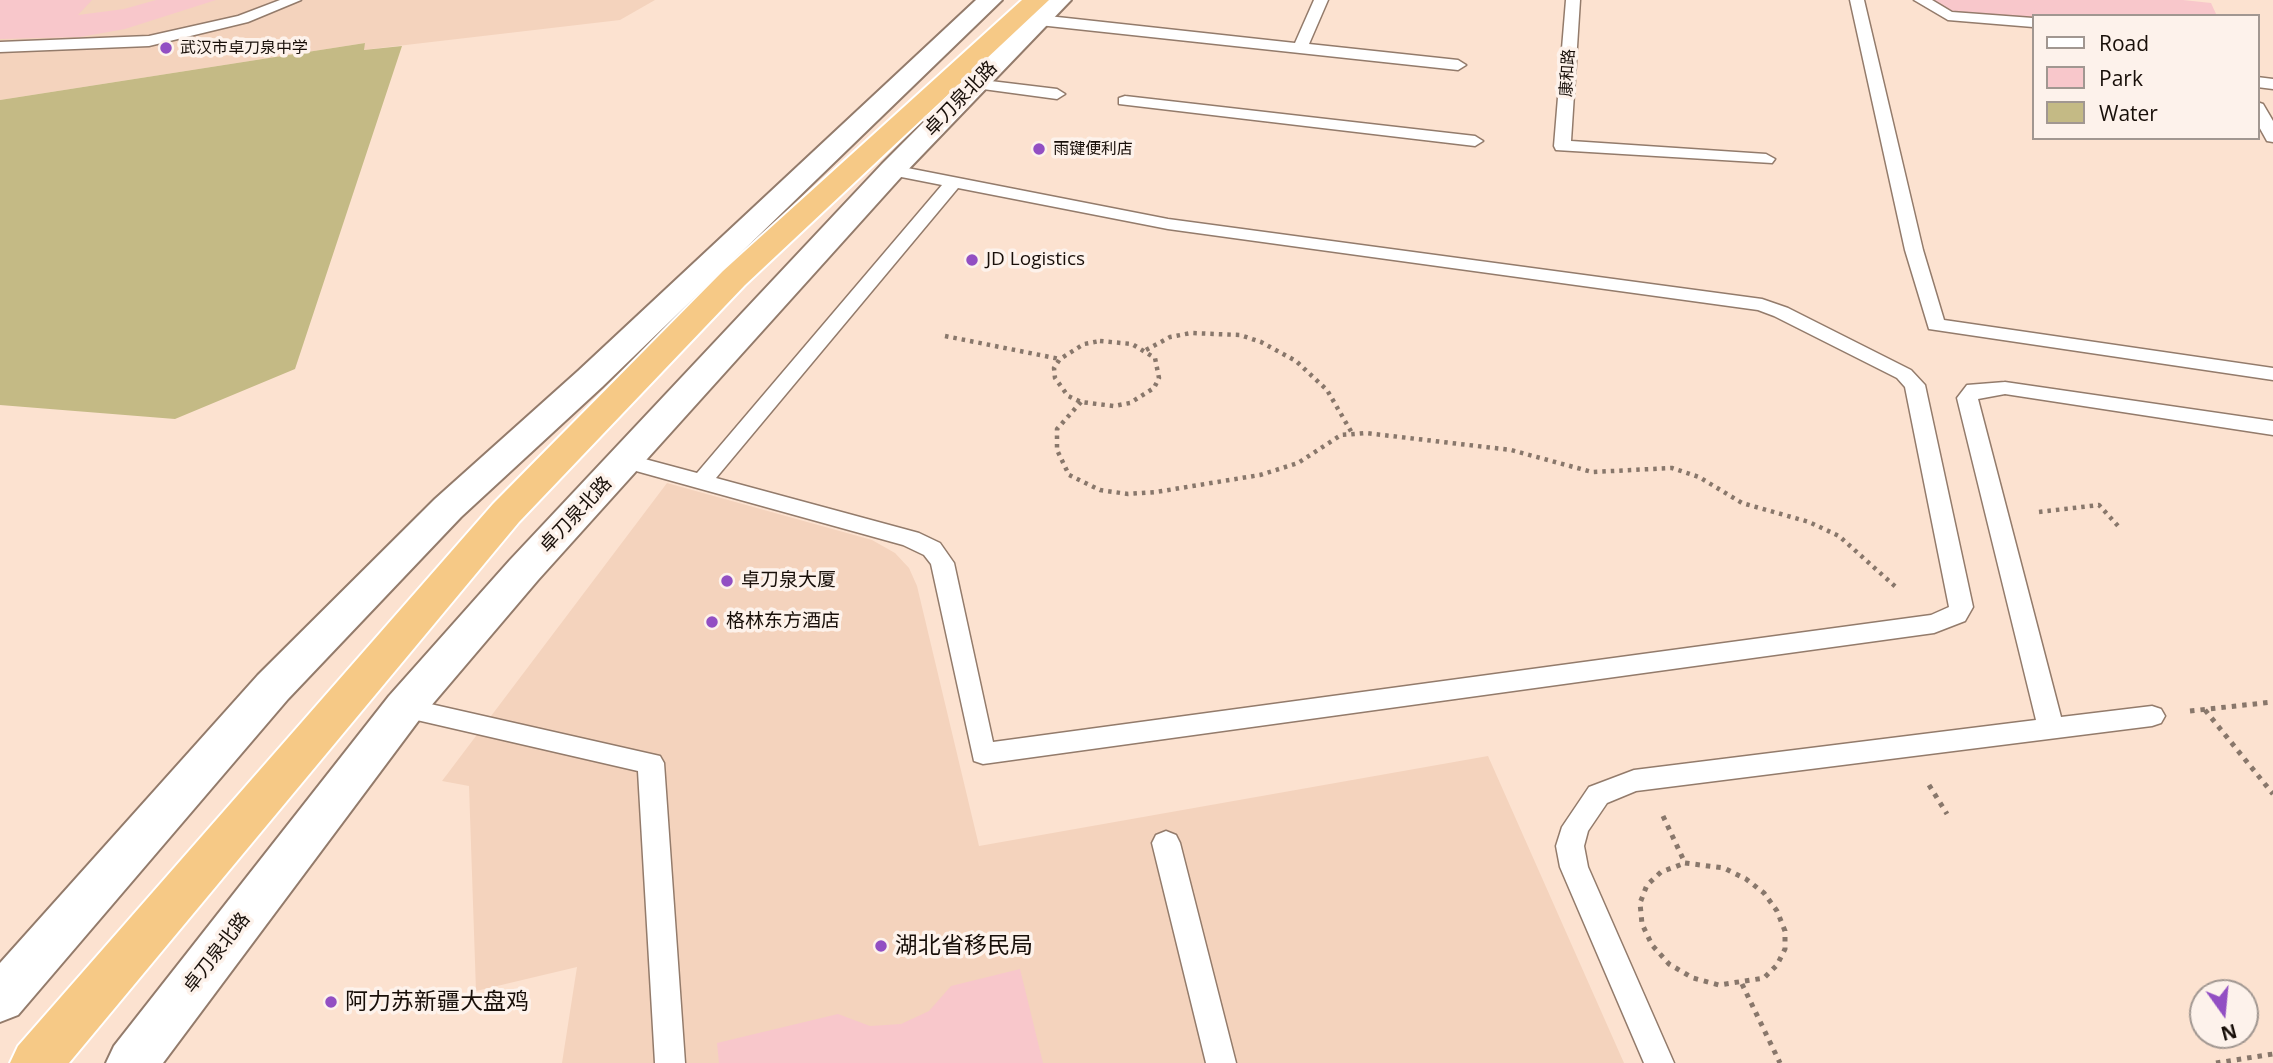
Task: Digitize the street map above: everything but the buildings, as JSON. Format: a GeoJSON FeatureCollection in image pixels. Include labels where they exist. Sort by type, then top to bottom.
{"type":"FeatureCollection","features":[{"type":"Feature","properties":{"kind":"highway"},"geometry":{"type":"LineString","coordinates":[[36,1063],[506,513],[734,278],[1045,7]]}},
{"type":"Feature","properties":{"kind":"street"},"geometry":{"type":"LineString","coordinates":[[0,999],[273,687],[448,508],[590,379],[990,0]]}},
{"type":"Feature","properties":{"kind":"street","name":"卓刀泉北路"},"geometry":{"type":"LineString","coordinates":[[132,1063],[404,708],[524,570],[1045,7]]}},
{"type":"Feature","properties":{"kind":"lane"},"geometry":{"type":"LineString","coordinates":[[0,47],[149,41],[243,19],[293,0]]}},
{"type":"Feature","properties":{"kind":"lane"},"geometry":{"type":"LineString","coordinates":[[1300,48],[1321,0]]}},
{"type":"Feature","properties":{"kind":"lane","name":"康和路"},"geometry":{"type":"LineString","coordinates":[[1573,0],[1562,146],[1766,159]]}},
{"type":"Feature","properties":{"kind":"lane"},"geometry":{"type":"LineString","coordinates":[[1857,0],[1914,250],[1936,326],[2273,373]]}},
{"type":"Feature","properties":{"kind":"lane"},"geometry":{"type":"LineString","coordinates":[[1922,0],[1948,16],[2032,23]]}},
{"type":"Feature","properties":{"kind":"lane"},"geometry":{"type":"LineString","coordinates":[[1045,7],[1300,48],[1458,65]]}},
{"type":"Feature","properties":{"kind":"lane"},"geometry":{"type":"LineString","coordinates":[[974,84],[1057,94]]}},
{"type":"Feature","properties":{"kind":"lane"},"geometry":{"type":"LineString","coordinates":[[1125,101],[1475,141]]}},
{"type":"Feature","properties":{"kind":"lane"},"geometry":{"type":"LineString","coordinates":[[2259,111],[2273,137]]}},
{"type":"Feature","properties":{"kind":"lane"},"geometry":{"type":"LineString","coordinates":[[626,461],[911,539],[932,549],[942,563],[983,754],[1934,624],[1957,615],[1961,598],[1914,385],[1904,374],[1782,312],[1762,304],[1168,223],[892,170]]}},
{"type":"Feature","properties":{"kind":"lane"},"geometry":{"type":"LineString","coordinates":[[701,482],[954,182]]}},
{"type":"Feature","properties":{"kind":"lane"},"geometry":{"type":"LineString","coordinates":[[2051,728],[1967,398],[1974,390],[2005,388],[2273,428]]}},
{"type":"Feature","properties":{"kind":"lane"},"geometry":{"type":"LineString","coordinates":[[404,708],[651,762],[670,1063]]}},
{"type":"Feature","properties":{"kind":"lane"},"geometry":{"type":"LineString","coordinates":[[1659,1063],[1581,888],[1570,846],[1576,827],[1598,795],[1614,787],[1646,780],[2152,716]]}},
{"type":"Feature","properties":{"kind":"lane"},"geometry":{"type":"LineString","coordinates":[[1166,843],[1221,1063]]}},
{"type":"Feature","properties":{"kind":"path"},"geometry":{"type":"LineString","coordinates":[[1146,350],[1170,337],[1191,333],[1240,335],[1261,342],[1296,361],[1326,390],[1352,433]]}},
{"type":"Feature","properties":{"kind":"path"},"geometry":{"type":"LineString","coordinates":[[945,336],[1060,359]]}},
{"type":"Feature","properties":{"kind":"path"},"geometry":{"type":"LineString","coordinates":[[1116,341],[1146,350],[1155,358],[1159,368],[1154,388],[1130,403],[1114,406],[1081,402],[1059,388],[1055,368],[1060,359],[1084,344],[1116,341]]}},
{"type":"Feature","properties":{"kind":"path"},"geometry":{"type":"LineString","coordinates":[[1081,402],[1057,429],[1057,450],[1064,470],[1089,486],[1119,493],[1203,486],[1260,475],[1298,463],[1334,438],[1352,433],[1382,433],[1492,447],[1592,472],[1657,468],[1686,471],[1742,503],[1809,522],[1839,536],[1934,624]]}},
{"type":"Feature","properties":{"kind":"path"},"geometry":{"type":"LineString","coordinates":[[1996,517],[2099,505],[2119,527]]}},
{"type":"Feature","properties":{"kind":"path"},"geometry":{"type":"LineString","coordinates":[[2152,716],[2273,702]]}},
{"type":"Feature","properties":{"kind":"path"},"geometry":{"type":"LineString","coordinates":[[2205,709],[2273,794]]}},
{"type":"Feature","properties":{"kind":"path"},"geometry":{"type":"LineString","coordinates":[[1646,780],[1685,863]]}},
{"type":"Feature","properties":{"kind":"path"},"geometry":{"type":"LineString","coordinates":[[1685,863],[1724,868],[1746,879],[1764,893],[1777,911],[1785,931],[1785,949],[1777,965],[1764,978],[1742,984],[1719,985],[1693,978],[1669,964],[1652,945],[1642,924],[1640,903],[1647,885],[1661,872],[1685,863]]}},
{"type":"Feature","properties":{"kind":"path"},"geometry":{"type":"LineString","coordinates":[[1742,984],[1780,1063]]}},
{"type":"Feature","properties":{"kind":"path"},"geometry":{"type":"LineString","coordinates":[[2216,1063],[2273,1054]]}},
{"type":"Feature","properties":{"kind":"shaded area","name":"武汉市卓刀泉中学"},"geometry":{"type":"Polygon","coordinates":[[[0,0],[655,0],[620,20],[363,50],[365,43],[0,100],[0,0]]]}},
{"type":"Feature","properties":{"kind":"shaded area"},"geometry":{"type":"Polygon","coordinates":[[[667,483],[872,540],[895,553],[909,568],[917,586],[979,846],[1488,756],[1624,1063],[562,1063],[577,967],[476,991],[469,786],[442,781],[667,483]]]}},
{"type":"Feature","properties":{"kind":"green space"},"geometry":{"type":"Polygon","coordinates":[[[0,0],[92,0],[78,15],[124,9],[156,0],[216,0],[125,29],[80,37],[0,39],[0,0]]]}},
{"type":"Feature","properties":{"kind":"green space"},"geometry":{"type":"Polygon","coordinates":[[[1931,0],[2183,0],[2211,3],[2216,14],[2032,14],[2032,19],[1949,11],[1931,0]]]}},
{"type":"Feature","properties":{"kind":"green space"},"geometry":{"type":"Polygon","coordinates":[[[1020,969],[1043,1063],[719,1063],[717,1043],[838,1014],[870,1026],[901,1024],[929,1011],[951,986],[1020,969]]]}},
{"type":"Feature","properties":{"kind":"water"},"geometry":{"type":"Polygon","coordinates":[[[365,43],[364,50],[402,46],[295,369],[175,419],[0,405],[0,100],[365,43]]]}},
{"type":"Feature","properties":{"kind":"place","name":"武汉市卓刀泉中学"},"geometry":{"type":"Point","coordinates":[166,48]}},
{"type":"Feature","properties":{"kind":"place","name":"雨键便利店"},"geometry":{"type":"Point","coordinates":[1039,149]}},
{"type":"Feature","properties":{"kind":"place","name":"JD Logistics"},"geometry":{"type":"Point","coordinates":[972,260]}},
{"type":"Feature","properties":{"kind":"place","name":"卓刀泉大厦"},"geometry":{"type":"Point","coordinates":[727,581]}},
{"type":"Feature","properties":{"kind":"place","name":"格林东方酒店"},"geometry":{"type":"Point","coordinates":[712,622]}},
{"type":"Feature","properties":{"kind":"place","name":"湖北省移民局"},"geometry":{"type":"Point","coordinates":[881,946]}},
{"type":"Feature","properties":{"kind":"place","name":"阿力苏新疆大盘鸡"},"geometry":{"type":"Point","coordinates":[331,1002]}}]}
